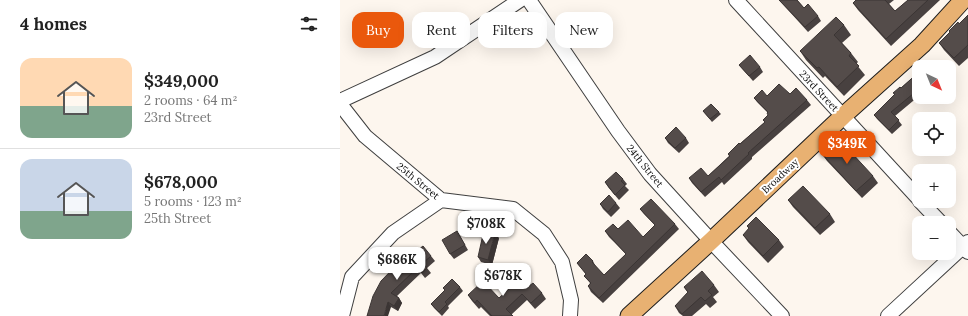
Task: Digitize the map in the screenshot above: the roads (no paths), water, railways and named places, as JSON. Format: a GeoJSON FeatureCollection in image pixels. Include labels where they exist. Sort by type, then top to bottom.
{"type":"FeatureCollection","features":[{"type":"Feature","properties":{"kind":"main road","name":"Broadway"},"geometry":{"type":"LineString","coordinates":[[629,316],[843,116],[922,45],[963,0]]}},
{"type":"Feature","properties":{"kind":"street"},"geometry":{"type":"LineString","coordinates":[[340,103],[435,57],[520,0]]}},
{"type":"Feature","properties":{"kind":"street","name":"24th Street"},"geometry":{"type":"LineString","coordinates":[[529,0],[650,174],[782,316]]}},
{"type":"Feature","properties":{"kind":"street","name":"23rd Street"},"geometry":{"type":"LineString","coordinates":[[736,0],[912,191]]}},
{"type":"Feature","properties":{"kind":"street","name":"25th Street"},"geometry":{"type":"LineString","coordinates":[[340,103],[365,136],[441,200],[513,209],[544,234],[562,262],[571,300],[570,316]]}},
{"type":"Feature","properties":{"kind":"street"},"geometry":{"type":"LineString","coordinates":[[342,316],[352,276],[393,233],[441,200]]}},
{"type":"Feature","properties":{"kind":"street","name":"23rd Street"},"geometry":{"type":"LineString","coordinates":[[927,208],[935,216]]}},
{"type":"Feature","properties":{"kind":"street"},"geometry":{"type":"LineString","coordinates":[[888,316],[966,247],[956,238]]}}]}
